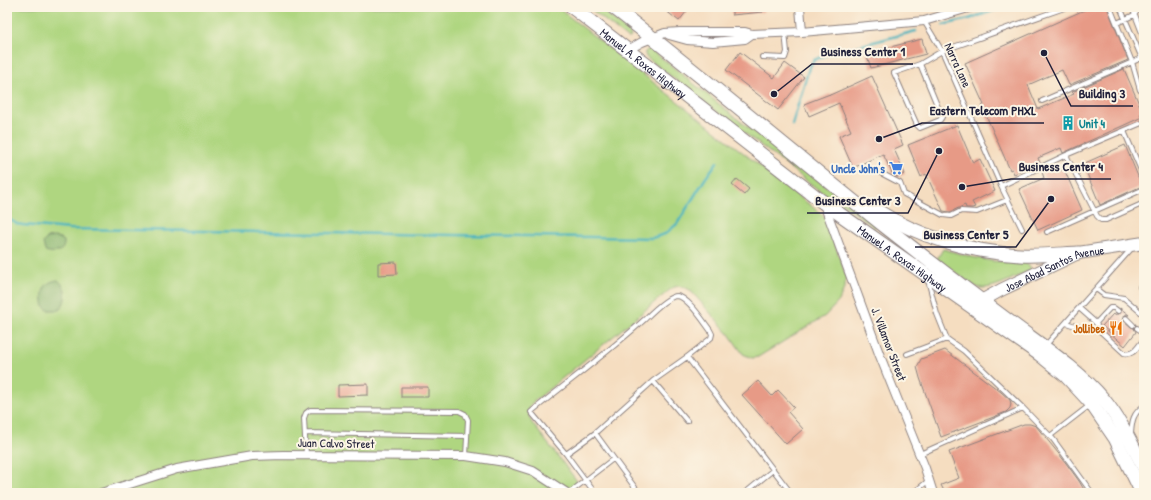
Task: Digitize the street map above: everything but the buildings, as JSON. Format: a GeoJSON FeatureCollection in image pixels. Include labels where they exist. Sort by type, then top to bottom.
{"type":"FeatureCollection","features":[{"type":"Feature","properties":{"kind":"main road","name":"Manuel A. Roxas Highway"},"geometry":{"type":"LineString","coordinates":[[572,7],[824,203],[926,275],[976,304]]}},
{"type":"Feature","properties":{"kind":"main road","name":"Manuel A. Roxas Highway"},"geometry":{"type":"LineString","coordinates":[[613,7],[828,180],[976,304],[1041,351],[1086,381],[1100,396],[1118,420],[1131,441],[1144,468]]}},
{"type":"Feature","properties":{"kind":"main road"},"geometry":{"type":"LineString","coordinates":[[828,180],[889,218],[929,236],[982,251],[1022,255],[1078,253]]}},
{"type":"Feature","properties":{"kind":"main road","name":"Jose Abad Santos Avenue"},"geometry":{"type":"LineString","coordinates":[[976,304],[1001,290],[1078,253],[1139,244]]}},
{"type":"Feature","properties":{"kind":"main road","name":"Manuel A. Roxas Highway"},"geometry":{"type":"LineString","coordinates":[[1041,351],[1092,403],[1115,438],[1142,493]]}},
{"type":"Feature","properties":{"kind":"street"},"geometry":{"type":"LineString","coordinates":[[800,7],[802,32]]}},
{"type":"Feature","properties":{"kind":"street"},"geometry":{"type":"LineString","coordinates":[[628,50],[665,33],[687,40],[713,42],[745,39],[752,34],[802,32],[924,21],[972,7]]}},
{"type":"Feature","properties":{"kind":"street","name":"J. Villamor Street"},"geometry":{"type":"LineString","coordinates":[[824,203],[880,356],[933,493]]}},
{"type":"Feature","properties":{"kind":"street","name":"Juan Calvo Street"},"geometry":{"type":"LineString","coordinates":[[101,493],[177,469],[252,456],[283,454],[466,456],[505,462],[533,471],[568,493]]}},
{"type":"Feature","properties":{"kind":"lane"},"geometry":{"type":"LineString","coordinates":[[920,64],[942,118],[920,128],[917,125],[894,73],[920,64],[942,51],[1067,7]]}},
{"type":"Feature","properties":{"kind":"lane"},"geometry":{"type":"LineString","coordinates":[[1110,7],[1132,62],[1140,90]]}},
{"type":"Feature","properties":{"kind":"lane"},"geometry":{"type":"LineString","coordinates":[[1120,7],[1144,63]]}},
{"type":"Feature","properties":{"kind":"lane"},"geometry":{"type":"LineString","coordinates":[[1132,7],[1144,38]]}},
{"type":"Feature","properties":{"kind":"lane"},"geometry":{"type":"LineString","coordinates":[[1117,23],[1134,14],[1140,7]]}},
{"type":"Feature","properties":{"kind":"lane","name":"Narra Lane"},"geometry":{"type":"LineString","coordinates":[[924,21],[942,51],[1007,200],[1022,229]]}},
{"type":"Feature","properties":{"kind":"lane"},"geometry":{"type":"LineString","coordinates":[[762,57],[785,58],[787,52],[785,32]]}},
{"type":"Feature","properties":{"kind":"lane"},"geometry":{"type":"LineString","coordinates":[[1042,101],[1143,58]]}},
{"type":"Feature","properties":{"kind":"lane"},"geometry":{"type":"LineString","coordinates":[[1001,186],[1066,155],[1144,122]]}},
{"type":"Feature","properties":{"kind":"lane"},"geometry":{"type":"LineString","coordinates":[[1124,131],[1144,177]]}},
{"type":"Feature","properties":{"kind":"lane"},"geometry":{"type":"LineString","coordinates":[[1066,155],[1099,218],[1103,220],[1144,203]]}},
{"type":"Feature","properties":{"kind":"lane"},"geometry":{"type":"LineString","coordinates":[[877,171],[900,183],[904,194],[943,215],[951,216],[961,211],[977,212],[1007,200]]}},
{"type":"Feature","properties":{"kind":"lane"},"geometry":{"type":"LineString","coordinates":[[1047,232],[1144,189]]}},
{"type":"Feature","properties":{"kind":"lane"},"geometry":{"type":"LineString","coordinates":[[1041,351],[1096,288],[1139,244]]}},
{"type":"Feature","properties":{"kind":"lane"},"geometry":{"type":"LineString","coordinates":[[926,275],[937,314],[948,339],[964,351],[1050,436],[1092,493]]}},
{"type":"Feature","properties":{"kind":"lane"},"geometry":{"type":"LineString","coordinates":[[1096,288],[1104,295],[1124,298],[1144,315]]}},
{"type":"Feature","properties":{"kind":"lane"},"geometry":{"type":"LineString","coordinates":[[566,454],[595,433],[653,381],[711,338],[712,334],[710,330],[683,298],[675,296],[670,298],[631,332],[531,412],[566,454],[595,493]]}},
{"type":"Feature","properties":{"kind":"lane"},"geometry":{"type":"LineString","coordinates":[[1079,308],[1096,323],[1099,330],[1121,351],[1127,354],[1134,352],[1144,339]]}},
{"type":"Feature","properties":{"kind":"lane"},"geometry":{"type":"LineString","coordinates":[[1096,323],[1110,308],[1114,308],[1118,311]]}},
{"type":"Feature","properties":{"kind":"lane"},"geometry":{"type":"LineString","coordinates":[[1126,318],[1133,325]]}},
{"type":"Feature","properties":{"kind":"lane"},"geometry":{"type":"LineString","coordinates":[[1066,323],[1088,330],[1099,330]]}},
{"type":"Feature","properties":{"kind":"lane"},"geometry":{"type":"LineString","coordinates":[[1137,328],[1142,330],[1144,329]]}},
{"type":"Feature","properties":{"kind":"lane"},"geometry":{"type":"LineString","coordinates":[[906,354],[948,339]]}},
{"type":"Feature","properties":{"kind":"lane"},"geometry":{"type":"LineString","coordinates":[[687,357],[791,493]]}},
{"type":"Feature","properties":{"kind":"lane"},"geometry":{"type":"LineString","coordinates":[[653,381],[687,421]]}},
{"type":"Feature","properties":{"kind":"lane"},"geometry":{"type":"LineString","coordinates":[[1050,436],[1092,403]]}},
{"type":"Feature","properties":{"kind":"lane"},"geometry":{"type":"LineString","coordinates":[[1131,441],[1133,418],[1136,412],[1144,406]]}},
{"type":"Feature","properties":{"kind":"lane"},"geometry":{"type":"LineString","coordinates":[[919,454],[1023,408]]}},
{"type":"Feature","properties":{"kind":"lane"},"geometry":{"type":"LineString","coordinates":[[306,455],[304,418],[306,413],[310,410],[459,411],[466,414],[468,420],[466,456]]}},
{"type":"Feature","properties":{"kind":"lane"},"geometry":{"type":"LineString","coordinates":[[305,433],[467,436]]}},
{"type":"Feature","properties":{"kind":"lane"},"geometry":{"type":"LineString","coordinates":[[595,433],[639,493]]}},
{"type":"Feature","properties":{"kind":"lane"},"geometry":{"type":"LineString","coordinates":[[568,493],[613,459]]}},
{"type":"Feature","properties":{"kind":"lane"},"geometry":{"type":"LineString","coordinates":[[745,493],[773,470]]}},
{"type":"Feature","properties":{"kind":"lane"},"geometry":{"type":"LineString","coordinates":[[913,493],[928,481]]}},
{"type":"Feature","properties":{"kind":"green space"},"geometry":{"type":"Polygon","coordinates":[[[7,7],[557,7],[824,216],[846,276],[845,286],[839,301],[825,316],[758,357],[752,358],[743,354],[729,334],[690,290],[681,286],[672,288],[531,404],[529,414],[532,423],[577,481],[569,493],[7,493],[7,7]]]}},
{"type":"Feature","properties":{"kind":"green space"},"geometry":{"type":"Polygon","coordinates":[[[588,7],[598,7],[629,32],[631,37],[627,38],[588,7]]]}},
{"type":"Feature","properties":{"kind":"green space"},"geometry":{"type":"Polygon","coordinates":[[[648,49],[653,51],[750,129],[781,150],[876,226],[875,228],[842,203],[820,191],[646,57],[645,52],[648,49]]]}},
{"type":"Feature","properties":{"kind":"green space"},"geometry":{"type":"Polygon","coordinates":[[[47,238],[60,238],[64,241],[63,248],[58,252],[45,251],[43,243],[47,238]]]}},
{"type":"Feature","properties":{"kind":"green space"},"geometry":{"type":"Polygon","coordinates":[[[943,249],[992,261],[1026,263],[1031,269],[999,284],[987,288],[979,288],[937,259],[943,249]]]}},
{"type":"Feature","properties":{"kind":"green space"},"geometry":{"type":"Polygon","coordinates":[[[58,280],[65,290],[64,302],[60,310],[48,310],[44,307],[44,289],[49,283],[58,280]]]}},
{"type":"Feature","properties":{"kind":"waterway"},"geometry":{"type":"LineString","coordinates":[[943,25],[969,19],[1004,7]]}},
{"type":"Feature","properties":{"kind":"waterway"},"geometry":{"type":"LineString","coordinates":[[792,125],[809,68],[814,60],[831,53],[916,31]]}},
{"type":"Feature","properties":{"kind":"waterway"},"geometry":{"type":"LineString","coordinates":[[7,218],[17,224],[70,229],[652,238],[665,234],[677,224],[717,162]]}},
{"type":"Feature","properties":{"kind":"place","name":"Building 3"},"geometry":{"type":"Point","coordinates":[1044,53]}},
{"type":"Feature","properties":{"kind":"place","name":"Business Center 1"},"geometry":{"type":"Point","coordinates":[774,94]}},
{"type":"Feature","properties":{"kind":"place","name":"Unit 4"},"geometry":{"type":"Point","coordinates":[1068,123]}},
{"type":"Feature","properties":{"kind":"place","name":"Eastern Telecom PHXL"},"geometry":{"type":"Point","coordinates":[879,139]}},
{"type":"Feature","properties":{"kind":"place","name":"Business Center 3"},"geometry":{"type":"Point","coordinates":[939,151]}},
{"type":"Feature","properties":{"kind":"place","name":"Uncle John's"},"geometry":{"type":"Point","coordinates":[896,168]}},
{"type":"Feature","properties":{"kind":"place","name":"Business Center 4"},"geometry":{"type":"Point","coordinates":[962,187]}},
{"type":"Feature","properties":{"kind":"place","name":"Business Center 5"},"geometry":{"type":"Point","coordinates":[1051,199]}},
{"type":"Feature","properties":{"kind":"place","name":"Jollibee"},"geometry":{"type":"Point","coordinates":[1116,328]}}]}
